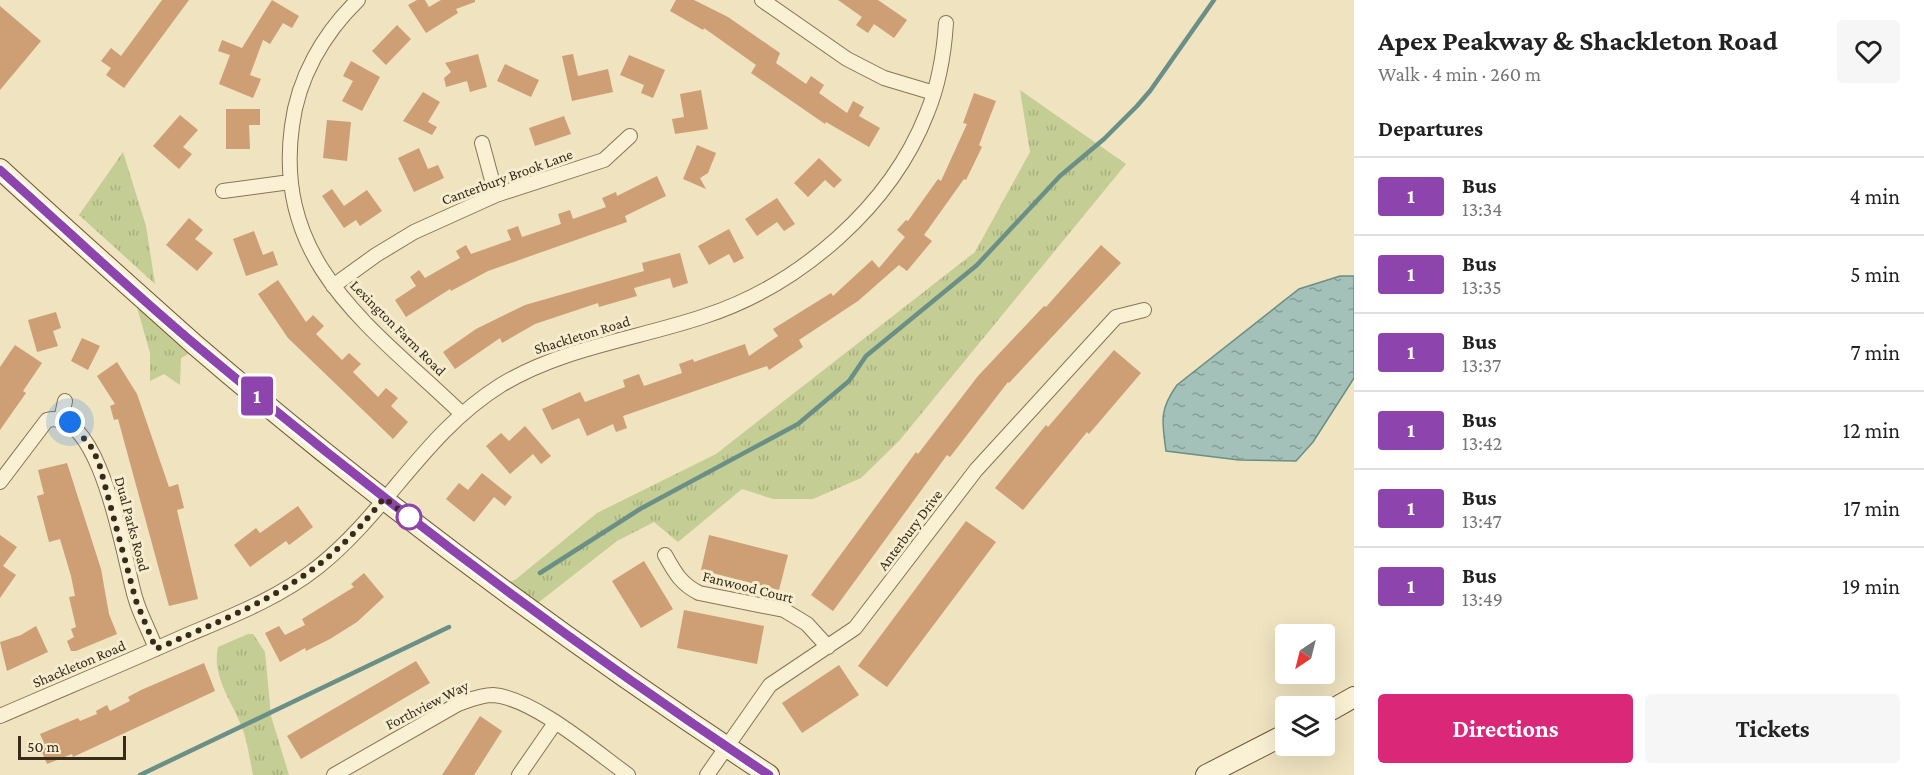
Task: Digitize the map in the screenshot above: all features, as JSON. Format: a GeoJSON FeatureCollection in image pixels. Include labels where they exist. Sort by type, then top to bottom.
{"type":"FeatureCollection","features":[{"type":"Feature","properties":{"kind":"main road"},"geometry":{"type":"LineString","coordinates":[[0,169],[195,345],[384,498],[578,644],[769,775]]}},
{"type":"Feature","properties":{"kind":"main road"},"geometry":{"type":"LineString","coordinates":[[1335,708],[1354,697]]}},
{"type":"Feature","properties":{"kind":"main road"},"geometry":{"type":"LineString","coordinates":[[1206,775],[1275,740]]}},
{"type":"Feature","properties":{"kind":"street","name":"Lexington Farm Road"},"geometry":{"type":"LineString","coordinates":[[358,0],[332,28],[306,73],[293,118],[289,147],[290,182],[305,241],[333,286],[358,316],[461,413]]}},
{"type":"Feature","properties":{"kind":"street"},"geometry":{"type":"LineString","coordinates":[[762,0],[846,59],[884,78],[934,93]]}},
{"type":"Feature","properties":{"kind":"street","name":"Shackleton Road"},"geometry":{"type":"LineString","coordinates":[[0,716],[261,603],[308,575],[360,528],[461,413],[500,386],[546,362],[706,316],[779,280],[825,248],[878,195],[914,142],[934,93],[944,53],[946,23]]}},
{"type":"Feature","properties":{"kind":"street","name":"Canterbury Brook Lane"},"geometry":{"type":"LineString","coordinates":[[333,286],[376,255],[414,232],[496,195],[604,160],[630,136]]}},
{"type":"Feature","properties":{"kind":"street"},"geometry":{"type":"LineString","coordinates":[[482,143],[496,195]]}},
{"type":"Feature","properties":{"kind":"street"},"geometry":{"type":"LineString","coordinates":[[223,191],[290,182]]}},
{"type":"Feature","properties":{"kind":"street","name":"Anterbury Drive"},"geometry":{"type":"LineString","coordinates":[[707,775],[770,685],[855,628],[976,470],[1116,317],[1144,310]]}},
{"type":"Feature","properties":{"kind":"street"},"geometry":{"type":"LineString","coordinates":[[0,482],[43,423],[52,419],[61,420],[65,401]]}},
{"type":"Feature","properties":{"kind":"street","name":"Dual Parks Road"},"geometry":{"type":"LineString","coordinates":[[61,420],[70,422],[80,432],[99,463],[136,601],[156,649]]}},
{"type":"Feature","properties":{"kind":"street","name":"Fanwood Court"},"geometry":{"type":"LineString","coordinates":[[665,555],[680,581],[688,588],[699,593],[784,610],[807,624],[828,647]]}},
{"type":"Feature","properties":{"kind":"street","name":"Forthview Way"},"geometry":{"type":"LineString","coordinates":[[334,775],[354,770],[458,704],[479,696],[508,698],[528,706],[628,775]]}},
{"type":"Feature","properties":{"kind":"street"},"geometry":{"type":"LineString","coordinates":[[519,775],[555,723]]}},
{"type":"Feature","properties":{"kind":"green space"},"geometry":{"type":"Polygon","coordinates":[[[1020,90],[1126,164],[899,441],[861,478],[813,499],[773,499],[742,489],[678,542],[654,522],[617,541],[534,606],[506,583],[515,580],[597,513],[716,454],[975,252],[1030,152],[1020,90]]]}},
{"type":"Feature","properties":{"kind":"green space"},"geometry":{"type":"Polygon","coordinates":[[[123,152],[146,226],[155,284],[79,215],[123,152]]]}},
{"type":"Feature","properties":{"kind":"green space"},"geometry":{"type":"Polygon","coordinates":[[[137,307],[190,353],[181,358],[180,385],[164,374],[150,381],[150,353],[137,307]]]}},
{"type":"Feature","properties":{"kind":"green space"},"geometry":{"type":"Polygon","coordinates":[[[253,634],[265,652],[271,716],[289,775],[253,775],[244,733],[221,681],[217,659],[218,647],[253,634]]]}},
{"type":"Feature","properties":{"kind":"water"},"geometry":{"type":"Polygon","coordinates":[[[1340,276],[1354,276],[1354,378],[1313,442],[1296,461],[1239,460],[1166,451],[1163,416],[1167,402],[1177,385],[1299,289],[1340,276]]]}},
{"type":"Feature","properties":{"kind":"building"},"geometry":{"type":"Polygon","coordinates":[[[162,0],[189,0],[124,88],[106,75],[111,68],[101,61],[111,48],[121,56],[162,0]]]}},
{"type":"Feature","properties":{"kind":"building"},"geometry":{"type":"Polygon","coordinates":[[[272,0],[299,16],[292,28],[283,23],[270,44],[263,40],[250,75],[261,79],[253,98],[219,84],[230,55],[218,51],[222,40],[242,48],[272,0]]]}},
{"type":"Feature","properties":{"kind":"building"},"geometry":{"type":"Polygon","coordinates":[[[417,0],[425,0],[429,7],[441,0],[475,0],[475,2],[456,9],[458,13],[426,33],[408,5],[417,0]]]}},
{"type":"Feature","properties":{"kind":"building"},"geometry":{"type":"Polygon","coordinates":[[[676,0],[694,0],[728,17],[780,53],[776,63],[806,84],[811,76],[824,85],[819,93],[847,113],[853,101],[864,107],[859,116],[880,128],[869,147],[826,122],[825,124],[751,73],[756,65],[704,28],[703,30],[670,11],[676,0]]]}},
{"type":"Feature","properties":{"kind":"building"},"geometry":{"type":"Polygon","coordinates":[[[838,0],[878,0],[907,20],[894,38],[874,24],[868,33],[856,25],[862,17],[838,0]]]}},
{"type":"Feature","properties":{"kind":"building"},"geometry":{"type":"Polygon","coordinates":[[[0,6],[41,41],[0,90],[0,6]]]}},
{"type":"Feature","properties":{"kind":"building"},"geometry":{"type":"Polygon","coordinates":[[[397,25],[411,39],[386,65],[372,51],[397,25]]]}},
{"type":"Feature","properties":{"kind":"building"},"geometry":{"type":"Polygon","coordinates":[[[478,54],[487,87],[470,92],[467,81],[446,87],[444,78],[451,72],[445,63],[478,54]]]}},
{"type":"Feature","properties":{"kind":"building"},"geometry":{"type":"Polygon","coordinates":[[[573,54],[578,76],[608,69],[613,92],[572,101],[562,56],[573,54]]]}},
{"type":"Feature","properties":{"kind":"building"},"geometry":{"type":"Polygon","coordinates":[[[629,55],[665,70],[653,98],[641,93],[644,85],[620,75],[629,55]]]}},
{"type":"Feature","properties":{"kind":"building"},"geometry":{"type":"Polygon","coordinates":[[[351,61],[380,77],[362,111],[342,101],[353,81],[343,76],[351,61]]]}},
{"type":"Feature","properties":{"kind":"building"},"geometry":{"type":"Polygon","coordinates":[[[505,64],[539,80],[531,97],[497,81],[505,64]]]}},
{"type":"Feature","properties":{"kind":"building"},"geometry":{"type":"Polygon","coordinates":[[[701,90],[708,129],[675,134],[672,119],[684,117],[680,94],[701,90]]]}},
{"type":"Feature","properties":{"kind":"building"},"geometry":{"type":"Polygon","coordinates":[[[423,92],[440,102],[428,122],[437,127],[432,135],[403,121],[423,92]]]}},
{"type":"Feature","properties":{"kind":"building"},"geometry":{"type":"Polygon","coordinates":[[[974,93],[996,101],[979,145],[982,147],[966,180],[964,179],[924,235],[932,241],[907,271],[899,265],[858,301],[799,340],[803,347],[769,370],[767,366],[623,416],[627,428],[616,432],[613,424],[587,436],[579,418],[552,430],[542,409],[580,392],[585,402],[625,387],[623,380],[639,374],[644,386],[682,373],[679,364],[693,359],[694,362],[745,344],[749,356],[778,336],[773,329],[831,293],[833,296],[872,260],[879,268],[905,237],[897,230],[906,220],[908,221],[938,179],[941,181],[967,124],[963,123],[974,93]]]}},
{"type":"Feature","properties":{"kind":"building"},"geometry":{"type":"Polygon","coordinates":[[[226,109],[260,109],[260,125],[249,125],[250,149],[226,149],[226,109]]]}},
{"type":"Feature","properties":{"kind":"building"},"geometry":{"type":"Polygon","coordinates":[[[180,115],[198,130],[183,147],[192,154],[179,169],[153,146],[180,115]]]}},
{"type":"Feature","properties":{"kind":"building"},"geometry":{"type":"Polygon","coordinates":[[[564,116],[571,134],[535,146],[529,128],[564,116]]]}},
{"type":"Feature","properties":{"kind":"building"},"geometry":{"type":"Polygon","coordinates":[[[327,120],[351,122],[347,161],[323,158],[327,120]]]}},
{"type":"Feature","properties":{"kind":"building"},"geometry":{"type":"Polygon","coordinates":[[[697,145],[716,153],[708,173],[700,178],[706,189],[683,179],[697,145]]]}},
{"type":"Feature","properties":{"kind":"building"},"geometry":{"type":"Polygon","coordinates":[[[419,148],[428,169],[438,165],[444,178],[414,192],[398,158],[419,148]]]}},
{"type":"Feature","properties":{"kind":"building"},"geometry":{"type":"Polygon","coordinates":[[[819,158],[842,180],[834,188],[825,180],[808,197],[794,183],[819,158]]]}},
{"type":"Feature","properties":{"kind":"building"},"geometry":{"type":"Polygon","coordinates":[[[657,176],[666,196],[625,216],[627,222],[488,271],[451,291],[450,289],[406,317],[395,300],[416,286],[410,277],[419,270],[425,278],[460,258],[456,251],[466,245],[471,254],[511,240],[507,230],[518,226],[522,237],[561,224],[558,214],[570,210],[573,219],[606,207],[602,198],[616,192],[617,196],[657,176]]]}},
{"type":"Feature","properties":{"kind":"building"},"geometry":{"type":"Polygon","coordinates":[[[332,189],[344,206],[367,190],[382,211],[360,226],[356,220],[344,228],[322,196],[332,189]]]}},
{"type":"Feature","properties":{"kind":"building"},"geometry":{"type":"Polygon","coordinates":[[[777,198],[795,224],[784,231],[777,222],[757,236],[745,219],[777,198]]]}},
{"type":"Feature","properties":{"kind":"building"},"geometry":{"type":"Polygon","coordinates":[[[189,218],[203,230],[195,239],[213,253],[197,271],[166,245],[189,218]]]}},
{"type":"Feature","properties":{"kind":"building"},"geometry":{"type":"Polygon","coordinates":[[[729,229],[744,258],[734,263],[729,254],[709,265],[698,246],[729,229]]]}},
{"type":"Feature","properties":{"kind":"building"},"geometry":{"type":"Polygon","coordinates":[[[254,231],[263,255],[273,251],[278,265],[246,276],[233,239],[254,231]]]}},
{"type":"Feature","properties":{"kind":"building"},"geometry":{"type":"Polygon","coordinates":[[[1101,245],[1121,263],[1008,382],[950,457],[947,455],[833,611],[811,595],[916,452],[918,454],[978,376],[1044,306],[1046,307],[1101,245]]]}},
{"type":"Feature","properties":{"kind":"building"},"geometry":{"type":"Polygon","coordinates":[[[680,253],[688,283],[673,288],[670,278],[634,288],[637,296],[599,307],[598,303],[535,324],[502,343],[500,338],[455,369],[443,352],[476,329],[525,305],[644,271],[642,263],[680,253]]]}},
{"type":"Feature","properties":{"kind":"building"},"geometry":{"type":"Polygon","coordinates":[[[278,280],[306,322],[313,315],[324,326],[316,334],[342,360],[349,353],[361,364],[353,372],[378,397],[386,388],[398,398],[391,406],[408,422],[393,439],[288,338],[258,294],[278,280]]]}},
{"type":"Feature","properties":{"kind":"building"},"geometry":{"type":"Polygon","coordinates":[[[56,312],[61,328],[53,331],[58,346],[37,352],[28,320],[56,312]]]}},
{"type":"Feature","properties":{"kind":"building"},"geometry":{"type":"Polygon","coordinates":[[[82,338],[100,346],[88,370],[71,361],[82,338]]]}},
{"type":"Feature","properties":{"kind":"building"},"geometry":{"type":"Polygon","coordinates":[[[15,345],[42,363],[23,391],[26,393],[0,430],[0,367],[15,345]]]}},
{"type":"Feature","properties":{"kind":"building"},"geometry":{"type":"Polygon","coordinates":[[[1114,350],[1141,373],[1089,434],[1087,432],[1023,510],[995,488],[1046,425],[1048,427],[1114,350]]]}},
{"type":"Feature","properties":{"kind":"building"},"geometry":{"type":"Polygon","coordinates":[[[117,362],[137,394],[169,487],[178,484],[184,508],[177,510],[198,599],[169,606],[118,419],[114,420],[110,406],[115,404],[97,376],[117,362]]]}},
{"type":"Feature","properties":{"kind":"building"},"geometry":{"type":"Polygon","coordinates":[[[525,426],[551,456],[541,464],[533,454],[510,474],[486,446],[501,433],[509,441],[525,426]]]}},
{"type":"Feature","properties":{"kind":"building"},"geometry":{"type":"Polygon","coordinates":[[[67,463],[101,569],[109,614],[117,634],[76,651],[71,651],[67,641],[74,637],[71,629],[76,627],[69,597],[75,596],[71,576],[60,539],[49,542],[37,496],[44,494],[38,470],[67,463]]]}},
{"type":"Feature","properties":{"kind":"building"},"geometry":{"type":"Polygon","coordinates":[[[482,473],[512,497],[505,506],[494,497],[474,522],[446,499],[459,483],[468,490],[482,473]]]}},
{"type":"Feature","properties":{"kind":"building"},"geometry":{"type":"Polygon","coordinates":[[[298,506],[313,527],[289,545],[286,541],[250,567],[234,545],[256,528],[260,533],[298,506]]]}},
{"type":"Feature","properties":{"kind":"building"},"geometry":{"type":"Polygon","coordinates":[[[966,521],[996,542],[887,687],[858,666],[966,521]]]}},
{"type":"Feature","properties":{"kind":"building"},"geometry":{"type":"Polygon","coordinates":[[[0,535],[17,547],[3,566],[16,575],[0,598],[0,535]]]}},
{"type":"Feature","properties":{"kind":"building"},"geometry":{"type":"Polygon","coordinates":[[[709,535],[788,555],[779,590],[701,570],[709,535]]]}},
{"type":"Feature","properties":{"kind":"building"},"geometry":{"type":"Polygon","coordinates":[[[644,561],[673,609],[641,628],[612,581],[644,561]]]}},
{"type":"Feature","properties":{"kind":"building"},"geometry":{"type":"Polygon","coordinates":[[[364,573],[384,597],[357,622],[330,639],[306,651],[305,648],[280,662],[265,633],[279,626],[285,635],[305,625],[302,619],[354,587],[351,584],[364,573]]]}},
{"type":"Feature","properties":{"kind":"building"},"geometry":{"type":"Polygon","coordinates":[[[684,610],[764,626],[757,664],[677,648],[684,610]]]}},
{"type":"Feature","properties":{"kind":"building"},"geometry":{"type":"Polygon","coordinates":[[[36,626],[48,652],[7,671],[0,642],[21,635],[36,626]]]}},
{"type":"Feature","properties":{"kind":"building"},"geometry":{"type":"Polygon","coordinates":[[[416,661],[430,683],[301,759],[287,736],[416,661]]]}},
{"type":"Feature","properties":{"kind":"building"},"geometry":{"type":"Polygon","coordinates":[[[204,663],[215,691],[73,757],[72,754],[47,764],[40,747],[45,745],[40,734],[78,718],[80,721],[97,714],[96,711],[107,705],[110,711],[130,701],[128,697],[141,690],[204,663]]]}},
{"type":"Feature","properties":{"kind":"building"},"geometry":{"type":"Polygon","coordinates":[[[839,665],[859,695],[802,733],[782,703],[839,665]]]}},
{"type":"Feature","properties":{"kind":"building"},"geometry":{"type":"Polygon","coordinates":[[[480,716],[502,731],[474,775],[442,775],[480,716]]]}},
{"type":"Feature","properties":{"kind":"waterway"},"geometry":{"type":"LineString","coordinates":[[540,573],[640,509],[798,424],[849,381],[866,356],[977,265],[1060,176],[1104,139],[1137,106],[1214,0]]}},
{"type":"Feature","properties":{"kind":"waterway"},"geometry":{"type":"LineString","coordinates":[[140,775],[449,627]]}},
{"type":"Feature","properties":{"kind":"bus line","name":"1"},"geometry":{"type":"LineString","coordinates":[[0,170],[195,345],[371,488],[578,644],[769,775]]}},
{"type":"Feature","properties":{"kind":"route"},"geometry":{"type":"LineString","coordinates":[[70,422],[92,448],[99,463],[136,601],[156,649],[261,603],[308,575],[360,528],[384,498],[409,517]]}}]}
